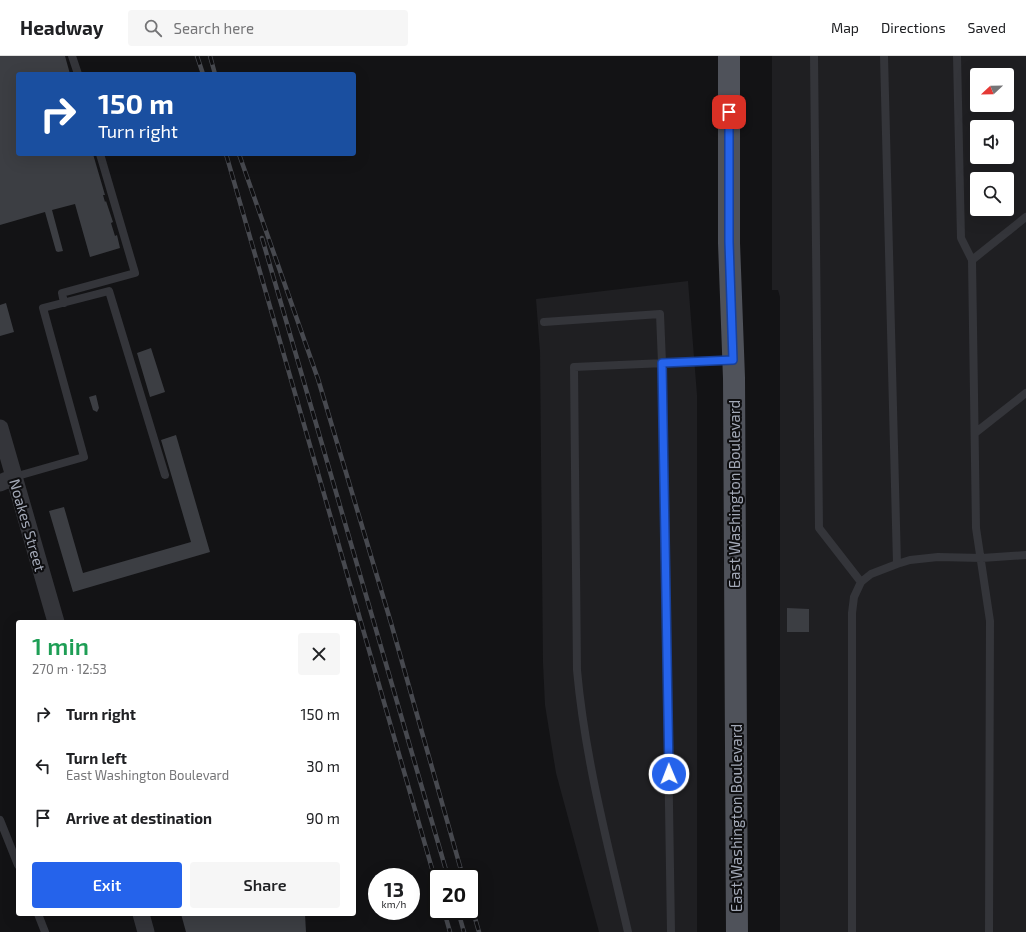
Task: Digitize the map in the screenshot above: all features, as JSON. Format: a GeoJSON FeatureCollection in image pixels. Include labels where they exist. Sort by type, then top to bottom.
{"type":"FeatureCollection","features":[{"type":"Feature","properties":{"kind":"main road","name":"East Washington Boulevard"},"geometry":{"type":"LineString","coordinates":[[729,56],[729,242],[733,360],[737,932]]}},
{"type":"Feature","properties":{"kind":"street","name":"Noakes Street"},"geometry":{"type":"LineString","coordinates":[[0,428],[7,480],[55,620]]}},
{"type":"Feature","properties":{"kind":"street"},"geometry":{"type":"LineString","coordinates":[[142,916],[146,932]]}},
{"type":"Feature","properties":{"kind":"lane"},"geometry":{"type":"LineString","coordinates":[[72,56],[77,72]]}},
{"type":"Feature","properties":{"kind":"lane"},"geometry":{"type":"LineString","coordinates":[[814,56],[819,528],[861,582]]}},
{"type":"Feature","properties":{"kind":"lane"},"geometry":{"type":"LineString","coordinates":[[884,56],[897,564]]}},
{"type":"Feature","properties":{"kind":"lane"},"geometry":{"type":"LineString","coordinates":[[957,56],[961,238],[972,260],[976,528],[982,558],[990,621],[989,932]]}},
{"type":"Feature","properties":{"kind":"lane"},"geometry":{"type":"LineString","coordinates":[[64,302],[62,293],[135,273],[101,156]]}},
{"type":"Feature","properties":{"kind":"lane"},"geometry":{"type":"LineString","coordinates":[[972,260],[1026,217]]}},
{"type":"Feature","properties":{"kind":"lane"},"geometry":{"type":"LineString","coordinates":[[7,480],[84,457],[43,308],[109,291],[165,475]]}},
{"type":"Feature","properties":{"kind":"lane"},"geometry":{"type":"LineString","coordinates":[[544,322],[660,314],[671,932]]}},
{"type":"Feature","properties":{"kind":"lane"},"geometry":{"type":"LineString","coordinates":[[628,932],[590,764],[581,715],[577,670],[574,367],[733,360]]}},
{"type":"Feature","properties":{"kind":"lane"},"geometry":{"type":"LineString","coordinates":[[975,433],[1026,393]]}},
{"type":"Feature","properties":{"kind":"lane"},"geometry":{"type":"LineString","coordinates":[[852,932],[852,613],[854,597],[861,582],[871,574],[910,560],[938,557],[982,558],[1026,555]]}},
{"type":"Feature","properties":{"kind":"lane"},"geometry":{"type":"LineString","coordinates":[[0,820],[16,860]]}},
{"type":"Feature","properties":{"kind":"lane"},"geometry":{"type":"LineString","coordinates":[[39,916],[45,932]]}},
{"type":"Feature","properties":{"kind":"shaded area"},"geometry":{"type":"Polygon","coordinates":[[[772,56],[1026,56],[1026,932],[780,932],[780,297],[778,290],[772,290],[772,56]]]}},
{"type":"Feature","properties":{"kind":"shaded area"},"geometry":{"type":"Polygon","coordinates":[[[688,281],[697,395],[697,932],[599,932],[556,773],[545,705],[543,663],[540,352],[536,299],[688,281]]]}},
{"type":"Feature","properties":{"kind":"building"},"geometry":{"type":"Polygon","coordinates":[[[0,56],[65,56],[69,72],[16,72],[16,156],[94,156],[105,195],[103,195],[105,202],[106,201],[113,222],[111,223],[115,236],[117,235],[120,248],[90,257],[75,204],[52,210],[63,251],[56,251],[45,212],[0,225],[0,56]]]}},
{"type":"Feature","properties":{"kind":"building"},"geometry":{"type":"Polygon","coordinates":[[[6,303],[14,332],[0,336],[0,305],[6,303]]]}},
{"type":"Feature","properties":{"kind":"building"},"geometry":{"type":"Polygon","coordinates":[[[151,348],[165,392],[150,397],[137,353],[151,348]]]}},
{"type":"Feature","properties":{"kind":"building"},"geometry":{"type":"Polygon","coordinates":[[[96,395],[99,408],[97,412],[93,410],[89,397],[96,395]]]}},
{"type":"Feature","properties":{"kind":"building"},"geometry":{"type":"Polygon","coordinates":[[[176,435],[210,552],[73,592],[49,511],[64,507],[83,573],[191,542],[161,440],[176,435]]]}},
{"type":"Feature","properties":{"kind":"building"},"geometry":{"type":"Polygon","coordinates":[[[787,608],[809,609],[809,632],[787,632],[787,608]]]}},
{"type":"Feature","properties":{"kind":"building"},"geometry":{"type":"Polygon","coordinates":[[[182,916],[305,916],[306,932],[186,932],[182,916]]]}},
{"type":"Feature","properties":{"kind":"railway"},"geometry":{"type":"LineString","coordinates":[[197,56],[202,72]]}},
{"type":"Feature","properties":{"kind":"railway"},"geometry":{"type":"LineString","coordinates":[[210,56],[214,72]]}},
{"type":"Feature","properties":{"kind":"railway"},"geometry":{"type":"LineString","coordinates":[[227,156],[432,868]]}},
{"type":"Feature","properties":{"kind":"railway"},"geometry":{"type":"LineString","coordinates":[[240,156],[318,379],[391,623],[460,868]]}},
{"type":"Feature","properties":{"kind":"railway"},"geometry":{"type":"LineString","coordinates":[[262,238],[445,868]]}},
{"type":"Feature","properties":{"kind":"railway"},"geometry":{"type":"LineString","coordinates":[[447,920],[450,932]]}},
{"type":"Feature","properties":{"kind":"railway"},"geometry":{"type":"LineString","coordinates":[[461,920],[464,932]]}},
{"type":"Feature","properties":{"kind":"railway"},"geometry":{"type":"LineString","coordinates":[[476,920],[479,932]]}},
{"type":"Feature","properties":{"kind":"route"},"geometry":{"type":"LineString","coordinates":[[669,774],[662,363],[733,360],[729,242],[729,112]]}}]}
